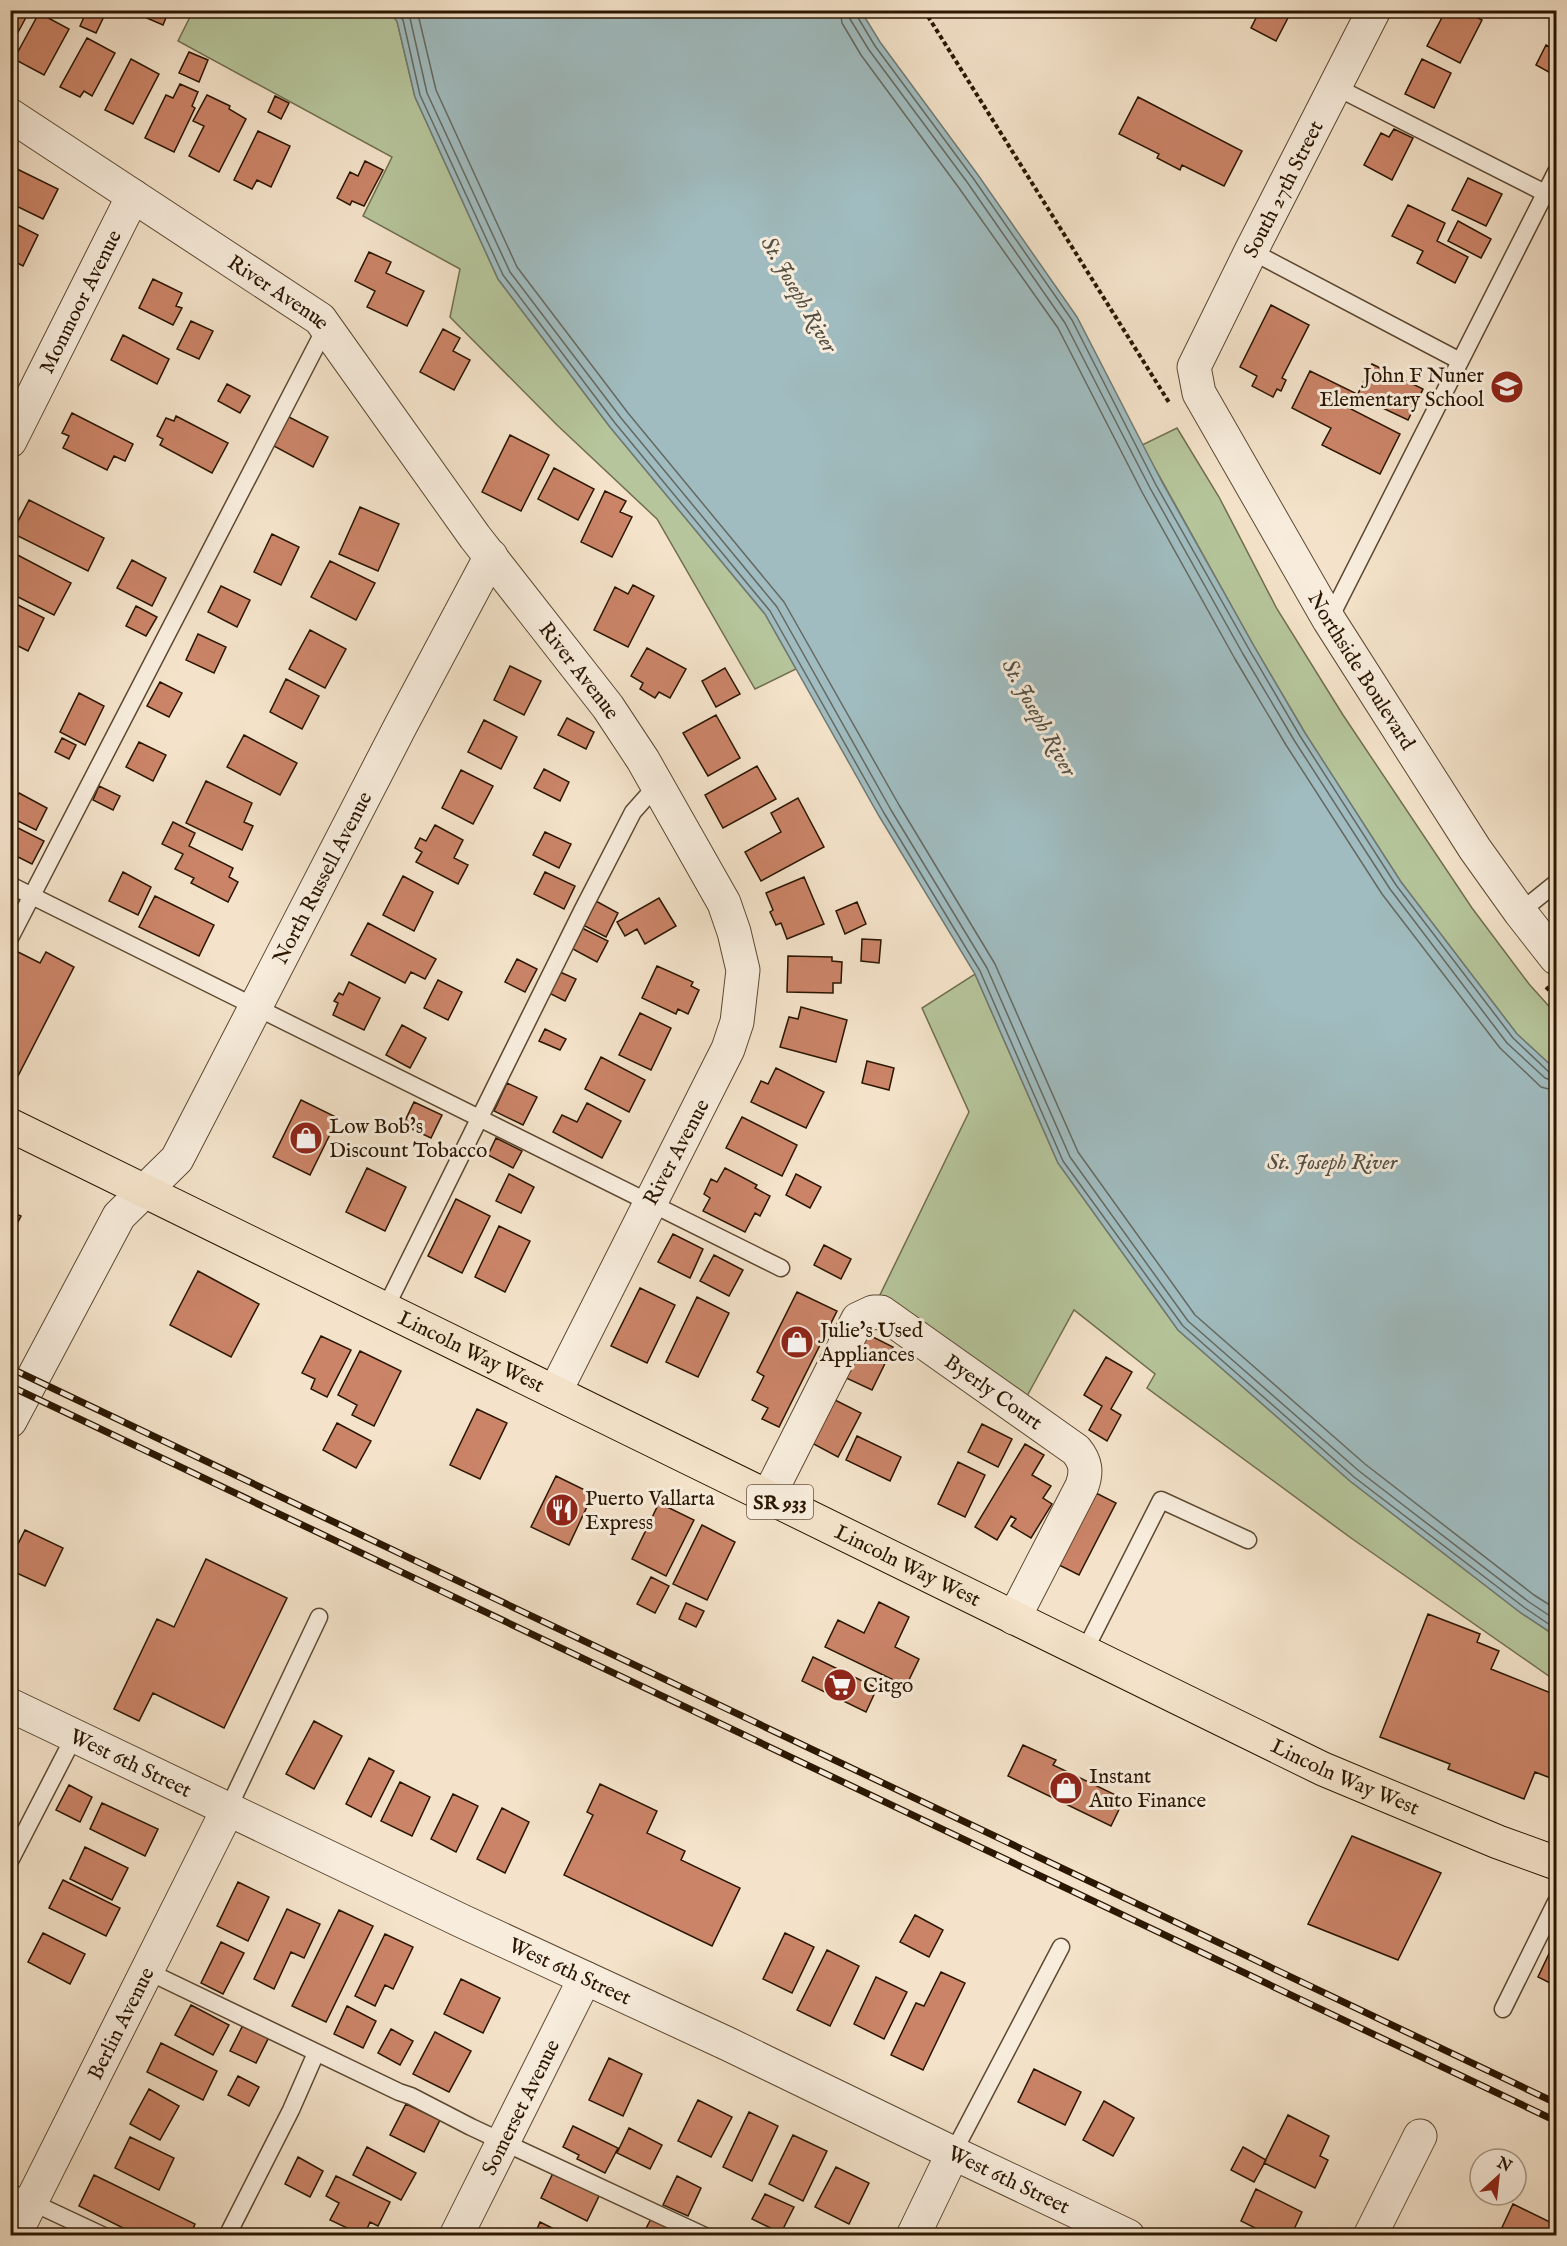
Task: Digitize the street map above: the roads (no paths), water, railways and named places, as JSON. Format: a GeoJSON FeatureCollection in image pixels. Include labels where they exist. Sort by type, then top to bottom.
{"type":"FeatureCollection","features":[{"type":"Feature","properties":{"kind":"main road","name":"Lincoln Way West"},"geometry":{"type":"LineString","coordinates":[[10,1125],[1323,1769],[1467,1830],[1557,1863]]}},
{"type":"Feature","properties":{"kind":"street","name":"South 27th Street"},"geometry":{"type":"LineString","coordinates":[[1194,368],[1374,10]]}},
{"type":"Feature","properties":{"kind":"street","name":"River Avenue"},"geometry":{"type":"LineString","coordinates":[[10,115],[321,319],[490,556],[608,707],[657,785],[724,903],[743,970],[737,1022],[728,1048],[555,1392]]}},
{"type":"Feature","properties":{"kind":"street","name":"Monmoor Avenue"},"geometry":{"type":"LineString","coordinates":[[10,441],[133,195]]}},
{"type":"Feature","properties":{"kind":"street","name":"Northside Boulevard"},"geometry":{"type":"LineString","coordinates":[[1194,368],[1199,393],[1329,620],[1475,849],[1520,912],[1557,958]]}},
{"type":"Feature","properties":{"kind":"street","name":"North Russell Avenue"},"geometry":{"type":"LineString","coordinates":[[10,1421],[119,1216],[177,1159],[490,556]]}},
{"type":"Feature","properties":{"kind":"street","name":"Byerly Court"},"geometry":{"type":"LineString","coordinates":[[768,1497],[858,1319],[873,1312],[881,1312],[1076,1450],[1082,1458],[1085,1466],[1082,1486],[1014,1618]]}},
{"type":"Feature","properties":{"kind":"street","name":"West 6th Street"},"geometry":{"type":"LineString","coordinates":[[10,1705],[1128,2235]]}},
{"type":"Feature","properties":{"kind":"street","name":"Berlin Avenue"},"geometry":{"type":"LineString","coordinates":[[14,2235],[21,2197],[147,1971],[228,1809]]}},
{"type":"Feature","properties":{"kind":"street","name":"Somerset Avenue"},"geometry":{"type":"LineString","coordinates":[[456,2235],[585,1978]]}},
{"type":"Feature","properties":{"kind":"street"},"geometry":{"type":"LineString","coordinates":[[1370,2235],[1420,2136]]}},
{"type":"Feature","properties":{"kind":"street"},"geometry":{"type":"LineString","coordinates":[[913,2235],[953,2153]]}},
{"type":"Feature","properties":{"kind":"lane"},"geometry":{"type":"LineString","coordinates":[[1336,87],[1545,193]]}},
{"type":"Feature","properties":{"kind":"lane"},"geometry":{"type":"LineString","coordinates":[[1329,620],[1557,172]]}},
{"type":"Feature","properties":{"kind":"lane"},"geometry":{"type":"LineString","coordinates":[[1251,251],[1460,361]]}},
{"type":"Feature","properties":{"kind":"lane"},"geometry":{"type":"LineString","coordinates":[[10,938],[327,327]]}},
{"type":"Feature","properties":{"kind":"lane"},"geometry":{"type":"LineString","coordinates":[[385,1309],[633,812],[657,785]]}},
{"type":"Feature","properties":{"kind":"lane"},"geometry":{"type":"LineString","coordinates":[[1520,912],[1557,883]]}},
{"type":"Feature","properties":{"kind":"lane"},"geometry":{"type":"LineString","coordinates":[[10,885],[781,1268]]}},
{"type":"Feature","properties":{"kind":"lane"},"geometry":{"type":"LineString","coordinates":[[1083,1652],[1161,1500],[1248,1540]]}},
{"type":"Feature","properties":{"kind":"lane"},"geometry":{"type":"LineString","coordinates":[[228,1809],[319,1617]]}},
{"type":"Feature","properties":{"kind":"lane"},"geometry":{"type":"LineString","coordinates":[[10,1861],[75,1735]]}},
{"type":"Feature","properties":{"kind":"lane"},"geometry":{"type":"LineString","coordinates":[[1503,2009],[1557,1902]]}},
{"type":"Feature","properties":{"kind":"lane"},"geometry":{"type":"LineString","coordinates":[[953,2153],[1061,1947]]}},
{"type":"Feature","properties":{"kind":"lane"},"geometry":{"type":"LineString","coordinates":[[147,1971],[411,2096],[686,2231],[705,2235]]}},
{"type":"Feature","properties":{"kind":"lane"},"geometry":{"type":"LineString","coordinates":[[227,2235],[291,2110],[316,2053]]}},
{"type":"Feature","properties":{"kind":"lane"},"geometry":{"type":"LineString","coordinates":[[21,2197],[104,2235]]}},
{"type":"Feature","properties":{"kind":"water","name":"St. Joseph River"},"geometry":{"type":"Polygon","coordinates":[[[388,11],[861,11],[880,42],[978,175],[1077,317],[1162,482],[1255,648],[1305,733],[1401,882],[1517,1034],[1556,1070],[1556,1636],[1521,1613],[1350,1481],[1178,1330],[1058,1163],[975,974],[879,816],[765,614],[610,427],[498,279],[415,97],[397,21],[388,11]]]}},
{"type":"Feature","properties":{"kind":"railway"},"geometry":{"type":"LineString","coordinates":[[10,1368],[1556,2103]]}},
{"type":"Feature","properties":{"kind":"railway"},"geometry":{"type":"LineString","coordinates":[[10,1386],[1556,2121]]}},
{"type":"Feature","properties":{"kind":"place","name":"John F Nuner Elementary School"},"geometry":{"type":"Point","coordinates":[1507,387]}},
{"type":"Feature","properties":{"kind":"place","name":"Low Bob's Discount Tobacco"},"geometry":{"type":"Point","coordinates":[306,1138]}},
{"type":"Feature","properties":{"kind":"place","name":"Julie's Used Appliances"},"geometry":{"type":"Point","coordinates":[797,1342]}},
{"type":"Feature","properties":{"kind":"place","name":"Puerto Vallarta Express"},"geometry":{"type":"Point","coordinates":[562,1510]}},
{"type":"Feature","properties":{"kind":"place","name":"Citgo"},"geometry":{"type":"Point","coordinates":[840,1685]}},
{"type":"Feature","properties":{"kind":"place","name":"Instant Auto Finance"},"geometry":{"type":"Point","coordinates":[1066,1788]}}]}
